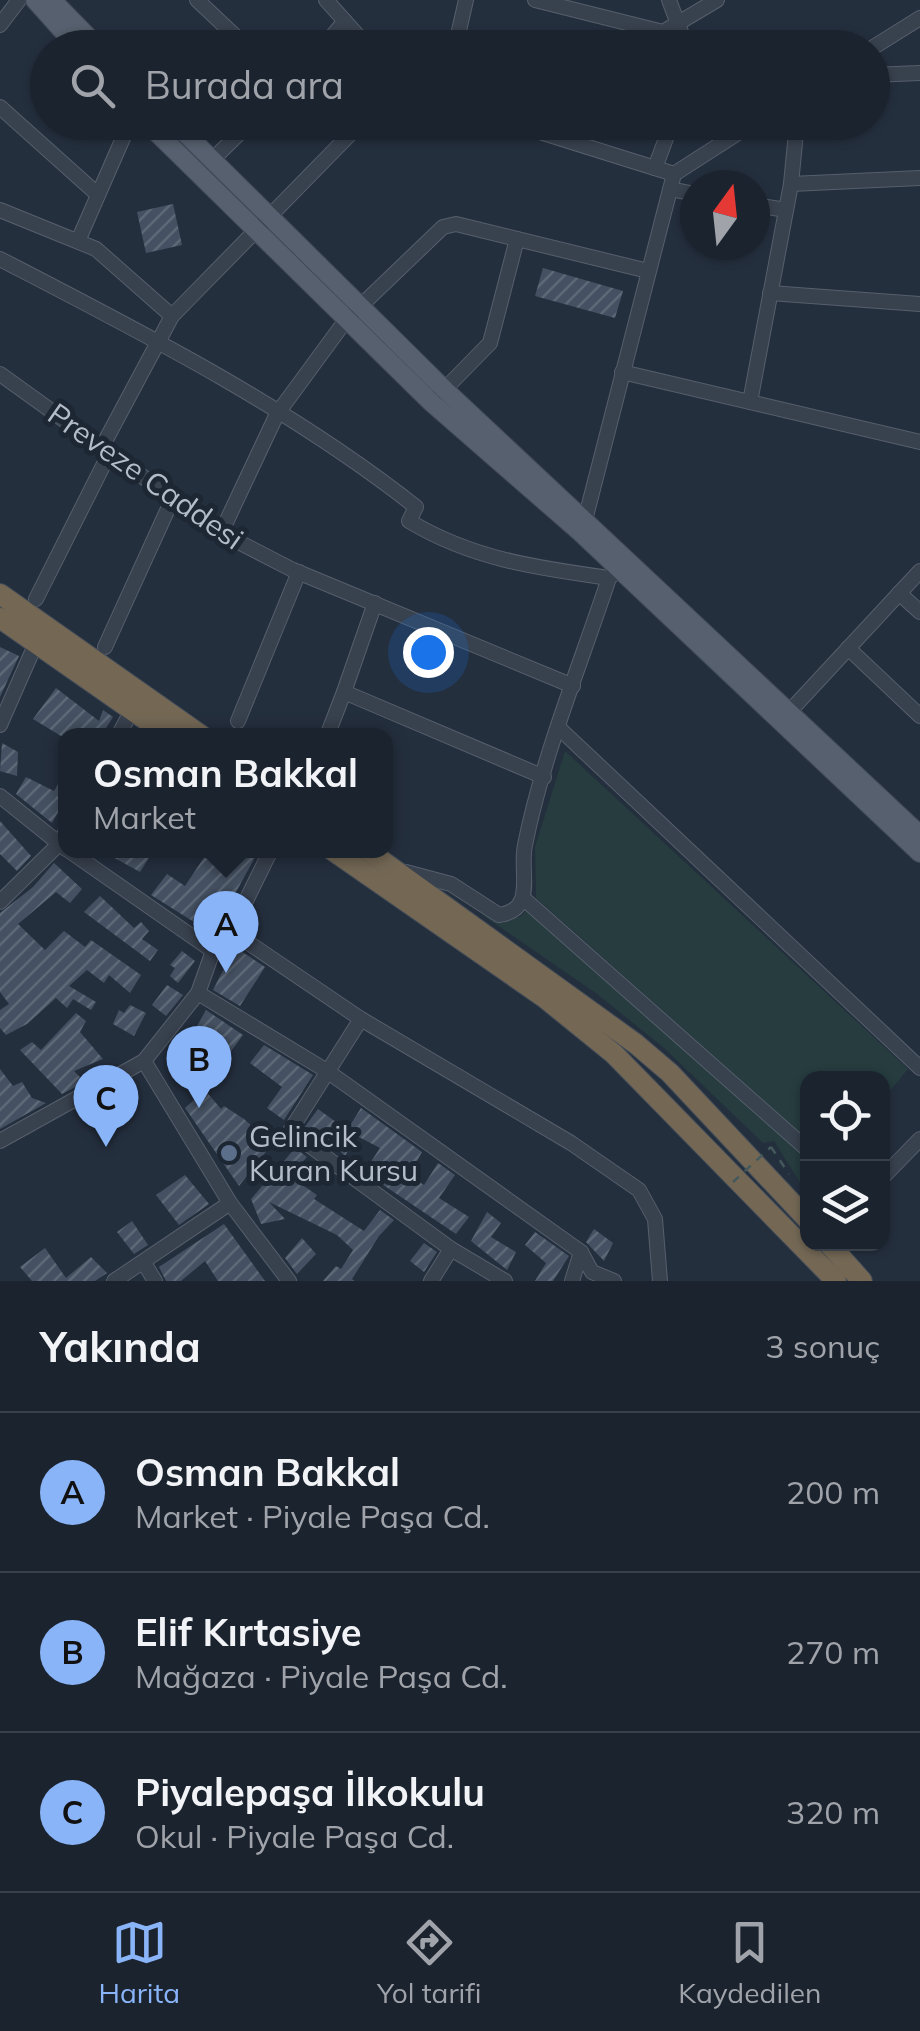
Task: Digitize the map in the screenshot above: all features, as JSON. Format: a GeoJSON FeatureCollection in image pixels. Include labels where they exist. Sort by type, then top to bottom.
{"type":"FeatureCollection","features":[{"type":"Feature","properties":{"kind":"highway"},"geometry":{"type":"LineString","coordinates":[[0,594],[191,728]]}},
{"type":"Feature","properties":{"kind":"highway"},"geometry":{"type":"LineString","coordinates":[[0,618],[157,728]]}},
{"type":"Feature","properties":{"kind":"highway"},"geometry":{"type":"LineString","coordinates":[[344,858],[545,998],[614,1054],[836,1281]]}},
{"type":"Feature","properties":{"kind":"highway"},"geometry":{"type":"LineString","coordinates":[[378,858],[636,1044],[670,1073],[760,1168],[786,1183],[800,1207]]}},
{"type":"Feature","properties":{"kind":"highway"},"geometry":{"type":"LineString","coordinates":[[834,1251],[862,1281]]}},
{"type":"Feature","properties":{"kind":"main road"},"geometry":{"type":"LineString","coordinates":[[36,0],[62,30]]}},
{"type":"Feature","properties":{"kind":"main road"},"geometry":{"type":"LineString","coordinates":[[52,0],[82,30]]}},
{"type":"Feature","properties":{"kind":"main road"},"geometry":{"type":"LineString","coordinates":[[166,140],[261,223],[438,396],[584,526],[619,569],[920,854]]}},
{"type":"Feature","properties":{"kind":"main road"},"geometry":{"type":"LineString","coordinates":[[192,140],[261,223]]}},
{"type":"Feature","properties":{"kind":"main road"},"geometry":{"type":"LineString","coordinates":[[619,569],[790,711],[920,835]]}},
{"type":"Feature","properties":{"kind":"street"},"geometry":{"type":"LineString","coordinates":[[0,25],[19,0]]}},
{"type":"Feature","properties":{"kind":"street"},"geometry":{"type":"LineString","coordinates":[[197,0],[229,30]]}},
{"type":"Feature","properties":{"kind":"street"},"geometry":{"type":"LineString","coordinates":[[326,0],[353,30]]}},
{"type":"Feature","properties":{"kind":"street"},"geometry":{"type":"LineString","coordinates":[[459,30],[466,0]]}},
{"type":"Feature","properties":{"kind":"street"},"geometry":{"type":"LineString","coordinates":[[536,0],[641,30]]}},
{"type":"Feature","properties":{"kind":"street"},"geometry":{"type":"LineString","coordinates":[[668,0],[681,30]]}},
{"type":"Feature","properties":{"kind":"street"},"geometry":{"type":"LineString","coordinates":[[667,30],[717,0]]}},
{"type":"Feature","properties":{"kind":"street"},"geometry":{"type":"LineString","coordinates":[[890,37],[920,18]]}},
{"type":"Feature","properties":{"kind":"street"},"geometry":{"type":"LineString","coordinates":[[337,30],[345,21]]}},
{"type":"Feature","properties":{"kind":"street"},"geometry":{"type":"LineString","coordinates":[[890,74],[920,73]]}},
{"type":"Feature","properties":{"kind":"street"},"geometry":{"type":"LineString","coordinates":[[0,107],[30,134]]}},
{"type":"Feature","properties":{"kind":"street"},"geometry":{"type":"LineString","coordinates":[[37,140],[96,193]]}},
{"type":"Feature","properties":{"kind":"street"},"geometry":{"type":"LineString","coordinates":[[78,240],[121,140]]}},
{"type":"Feature","properties":{"kind":"street"},"geometry":{"type":"LineString","coordinates":[[212,160],[232,140]]}},
{"type":"Feature","properties":{"kind":"street"},"geometry":{"type":"LineString","coordinates":[[36,599],[172,316],[344,140]]}},
{"type":"Feature","properties":{"kind":"street"},"geometry":{"type":"LineString","coordinates":[[566,140],[655,168],[680,186]]}},
{"type":"Feature","properties":{"kind":"street"},"geometry":{"type":"LineString","coordinates":[[655,168],[665,140]]}},
{"type":"Feature","properties":{"kind":"street"},"geometry":{"type":"LineString","coordinates":[[584,526],[672,182],[731,140]]}},
{"type":"Feature","properties":{"kind":"street"},"geometry":{"type":"LineString","coordinates":[[750,402],[791,184],[795,140]]}},
{"type":"Feature","properties":{"kind":"street"},"geometry":{"type":"LineString","coordinates":[[791,184],[920,178]]}},
{"type":"Feature","properties":{"kind":"street"},"geometry":{"type":"LineString","coordinates":[[770,207],[786,210]]}},
{"type":"Feature","properties":{"kind":"street"},"geometry":{"type":"LineString","coordinates":[[0,210],[78,240],[119,266],[172,316]]}},
{"type":"Feature","properties":{"kind":"street"},"geometry":{"type":"LineString","coordinates":[[220,533],[277,414],[352,313],[443,227],[456,224],[648,271]]}},
{"type":"Feature","properties":{"kind":"street"},"geometry":{"type":"LineString","coordinates":[[438,396],[490,343],[517,239]]}},
{"type":"Feature","properties":{"kind":"street"},"geometry":{"type":"LineString","coordinates":[[0,259],[159,341],[277,414],[392,488],[416,507],[409,521],[436,538],[491,559],[619,569],[573,686],[544,776],[524,850],[523,898],[510,913],[498,915],[451,884],[395,870]]}},
{"type":"Feature","properties":{"kind":"street"},"geometry":{"type":"LineString","coordinates":[[770,293],[920,304]]}},
{"type":"Feature","properties":{"kind":"street"},"geometry":{"type":"LineString","coordinates":[[622,372],[920,442]]}},
{"type":"Feature","properties":{"kind":"street","name":"Preveze Caddesi"},"geometry":{"type":"LineString","coordinates":[[0,374],[220,533],[299,572],[573,686]]}},
{"type":"Feature","properties":{"kind":"street"},"geometry":{"type":"LineString","coordinates":[[104,647],[172,500]]}},
{"type":"Feature","properties":{"kind":"street"},"geometry":{"type":"LineString","coordinates":[[790,711],[920,571]]}},
{"type":"Feature","properties":{"kind":"street"},"geometry":{"type":"LineString","coordinates":[[238,721],[299,572]]}},
{"type":"Feature","properties":{"kind":"street"},"geometry":{"type":"LineString","coordinates":[[899,593],[920,612]]}},
{"type":"Feature","properties":{"kind":"street"},"geometry":{"type":"LineString","coordinates":[[331,728],[375,603]]}},
{"type":"Feature","properties":{"kind":"street"},"geometry":{"type":"LineString","coordinates":[[0,725],[36,643]]}},
{"type":"Feature","properties":{"kind":"street"},"geometry":{"type":"LineString","coordinates":[[848,648],[920,716]]}},
{"type":"Feature","properties":{"kind":"street"},"geometry":{"type":"LineString","coordinates":[[344,692],[544,776]]}},
{"type":"Feature","properties":{"kind":"street"},"geometry":{"type":"LineString","coordinates":[[122,728],[132,710]]}},
{"type":"Feature","properties":{"kind":"street"},"geometry":{"type":"LineString","coordinates":[[560,729],[920,1068]]}},
{"type":"Feature","properties":{"kind":"street"},"geometry":{"type":"LineString","coordinates":[[0,796],[58,839]]}},
{"type":"Feature","properties":{"kind":"street"},"geometry":{"type":"LineString","coordinates":[[0,902],[58,850]]}},
{"type":"Feature","properties":{"kind":"street"},"geometry":{"type":"LineString","coordinates":[[84,858],[213,951]]}},
{"type":"Feature","properties":{"kind":"street"},"geometry":{"type":"LineString","coordinates":[[0,1141],[144,1061],[198,993],[213,951],[230,930],[266,858]]}},
{"type":"Feature","properties":{"kind":"street"},"geometry":{"type":"LineString","coordinates":[[523,898],[800,1143]]}},
{"type":"Feature","properties":{"kind":"street"},"geometry":{"type":"LineString","coordinates":[[230,930],[361,1019],[571,1143],[639,1190],[655,1219],[660,1281]]}},
{"type":"Feature","properties":{"kind":"street"},"geometry":{"type":"LineString","coordinates":[[198,993],[327,1072],[581,1252],[592,1272],[614,1281]]}},
{"type":"Feature","properties":{"kind":"street"},"geometry":{"type":"LineString","coordinates":[[361,1019],[290,1131],[452,1249],[505,1281]]}},
{"type":"Feature","properties":{"kind":"street"},"geometry":{"type":"LineString","coordinates":[[144,1061],[230,1203],[289,1281]]}},
{"type":"Feature","properties":{"kind":"street"},"geometry":{"type":"LineString","coordinates":[[890,1170],[920,1139]]}},
{"type":"Feature","properties":{"kind":"street"},"geometry":{"type":"LineString","coordinates":[[114,1281],[230,1203]]}},
{"type":"Feature","properties":{"kind":"street"},"geometry":{"type":"LineString","coordinates":[[431,1281],[452,1249]]}},
{"type":"Feature","properties":{"kind":"street"},"geometry":{"type":"LineString","coordinates":[[572,1281],[581,1252]]}},
{"type":"Feature","properties":{"kind":"street"},"geometry":{"type":"LineString","coordinates":[[144,1264],[155,1281]]}},
{"type":"Feature","properties":{"kind":"path"},"geometry":{"type":"LineString","coordinates":[[736,1178],[770,1146],[786,1183]]}},
{"type":"Feature","properties":{"kind":"green space"},"geometry":{"type":"Polygon","coordinates":[[[565,751],[908,1069],[890,1091],[890,1071],[800,1071],[800,1133],[536,898],[535,847],[565,751]]]}},
{"type":"Feature","properties":{"kind":"green space"},"geometry":{"type":"Polygon","coordinates":[[[529,907],[800,1153],[800,1183],[774,1141],[763,1143],[664,1048],[597,994],[481,914],[501,923],[520,917],[529,907]]]}},
{"type":"Feature","properties":{"kind":"building"},"geometry":{"type":"Polygon","coordinates":[[[173,204],[182,245],[146,253],[137,212],[173,204]]]}},
{"type":"Feature","properties":{"kind":"building"},"geometry":{"type":"Polygon","coordinates":[[[543,268],[623,291],[615,318],[535,296],[543,268]]]}},
{"type":"Feature","properties":{"kind":"building"},"geometry":{"type":"Polygon","coordinates":[[[0,647],[19,656],[0,697],[0,647]]]}},
{"type":"Feature","properties":{"kind":"building"},"geometry":{"type":"Polygon","coordinates":[[[56,688],[99,721],[103,710],[113,717],[106,728],[58,728],[58,734],[33,719],[56,688]]]}},
{"type":"Feature","properties":{"kind":"building"},"geometry":{"type":"Polygon","coordinates":[[[2,743],[18,752],[17,776],[0,771],[2,743]]]}},
{"type":"Feature","properties":{"kind":"building"},"geometry":{"type":"Polygon","coordinates":[[[26,777],[54,791],[58,784],[58,812],[52,823],[16,794],[26,777]]]}},
{"type":"Feature","properties":{"kind":"building"},"geometry":{"type":"Polygon","coordinates":[[[0,821],[31,856],[17,871],[0,854],[0,821]]]}},
{"type":"Feature","properties":{"kind":"building"},"geometry":{"type":"Polygon","coordinates":[[[115,858],[149,858],[140,872],[115,858]]]}},
{"type":"Feature","properties":{"kind":"building"},"geometry":{"type":"Polygon","coordinates":[[[204,858],[255,858],[213,934],[151,895],[167,874],[185,886],[204,858]]]}},
{"type":"Feature","properties":{"kind":"building"},"geometry":{"type":"Polygon","coordinates":[[[54,863],[82,889],[70,903],[56,892],[18,924],[45,950],[64,931],[85,947],[91,940],[141,975],[130,993],[109,975],[104,983],[87,970],[69,986],[96,1002],[91,1010],[73,999],[67,1008],[56,998],[27,1024],[6,1035],[0,1028],[0,1010],[9,1004],[0,992],[0,913],[33,887],[54,863]]]}},
{"type":"Feature","properties":{"kind":"building"},"geometry":{"type":"Polygon","coordinates":[[[100,896],[134,928],[141,922],[149,931],[142,939],[158,950],[150,961],[84,912],[100,896]]]}},
{"type":"Feature","properties":{"kind":"building"},"geometry":{"type":"Polygon","coordinates":[[[235,947],[265,967],[240,1006],[213,990],[235,947]]]}},
{"type":"Feature","properties":{"kind":"building"},"geometry":{"type":"Polygon","coordinates":[[[182,951],[195,961],[178,983],[170,976],[175,968],[170,965],[182,951]]]}},
{"type":"Feature","properties":{"kind":"building"},"geometry":{"type":"Polygon","coordinates":[[[167,985],[183,995],[166,1016],[152,1005],[167,985]]]}},
{"type":"Feature","properties":{"kind":"building"},"geometry":{"type":"Polygon","coordinates":[[[130,1005],[146,1013],[134,1036],[113,1024],[119,1010],[124,1013],[130,1005]]]}},
{"type":"Feature","properties":{"kind":"building"},"geometry":{"type":"Polygon","coordinates":[[[206,1010],[243,1035],[229,1054],[210,1039],[208,1045],[192,1035],[206,1010]]]}},
{"type":"Feature","properties":{"kind":"building"},"geometry":{"type":"Polygon","coordinates":[[[76,1013],[86,1021],[80,1032],[103,1059],[74,1071],[85,1082],[62,1094],[20,1050],[32,1042],[41,1050],[76,1013]]]}},
{"type":"Feature","properties":{"kind":"building"},"geometry":{"type":"Polygon","coordinates":[[[264,1045],[313,1075],[284,1120],[267,1108],[282,1087],[250,1063],[264,1045]]]}},
{"type":"Feature","properties":{"kind":"building"},"geometry":{"type":"Polygon","coordinates":[[[0,1069],[13,1086],[22,1082],[32,1098],[46,1103],[0,1129],[0,1069]]]}},
{"type":"Feature","properties":{"kind":"building"},"geometry":{"type":"Polygon","coordinates":[[[205,1090],[221,1109],[224,1106],[244,1119],[272,1144],[239,1186],[185,1108],[205,1090]]]}},
{"type":"Feature","properties":{"kind":"building"},"geometry":{"type":"Polygon","coordinates":[[[361,1108],[422,1152],[409,1175],[424,1185],[438,1163],[455,1175],[439,1198],[469,1217],[456,1234],[364,1172],[380,1148],[357,1136],[345,1156],[322,1134],[319,1139],[304,1128],[318,1109],[347,1130],[361,1108]]]}},
{"type":"Feature","properties":{"kind":"building"},"geometry":{"type":"Polygon","coordinates":[[[295,1148],[307,1157],[290,1176],[279,1167],[295,1148]]]}},
{"type":"Feature","properties":{"kind":"building"},"geometry":{"type":"Polygon","coordinates":[[[185,1175],[209,1204],[179,1225],[156,1195],[185,1175]]]}},
{"type":"Feature","properties":{"kind":"building"},"geometry":{"type":"Polygon","coordinates":[[[289,1176],[317,1195],[314,1199],[364,1231],[380,1210],[394,1220],[379,1236],[354,1281],[323,1281],[336,1266],[341,1269],[353,1250],[337,1235],[269,1202],[285,1219],[261,1224],[251,1199],[263,1185],[289,1176]]]}},
{"type":"Feature","properties":{"kind":"building"},"geometry":{"type":"Polygon","coordinates":[[[487,1212],[501,1223],[491,1237],[516,1252],[507,1270],[471,1241],[487,1212]]]}},
{"type":"Feature","properties":{"kind":"building"},"geometry":{"type":"Polygon","coordinates":[[[132,1221],[148,1245],[134,1254],[117,1232],[132,1221]]]}},
{"type":"Feature","properties":{"kind":"building"},"geometry":{"type":"Polygon","coordinates":[[[224,1224],[265,1281],[218,1281],[205,1261],[181,1281],[166,1281],[159,1267],[224,1224]]]}},
{"type":"Feature","properties":{"kind":"building"},"geometry":{"type":"Polygon","coordinates":[[[594,1229],[613,1243],[604,1261],[586,1242],[594,1229]]]}},
{"type":"Feature","properties":{"kind":"building"},"geometry":{"type":"Polygon","coordinates":[[[535,1232],[569,1256],[553,1281],[535,1281],[546,1263],[525,1245],[535,1232]]]}},
{"type":"Feature","properties":{"kind":"building"},"geometry":{"type":"Polygon","coordinates":[[[302,1238],[316,1254],[297,1274],[285,1258],[302,1238]]]}},
{"type":"Feature","properties":{"kind":"building"},"geometry":{"type":"Polygon","coordinates":[[[424,1243],[437,1252],[424,1272],[410,1261],[424,1243]]]}},
{"type":"Feature","properties":{"kind":"building"},"geometry":{"type":"Polygon","coordinates":[[[45,1248],[66,1278],[91,1257],[107,1273],[95,1281],[32,1281],[20,1267],[45,1248]]]}},
{"type":"Feature","properties":{"kind":"place","name":"Osman Bakkal"},"geometry":{"type":"Point","coordinates":[226,973]}},
{"type":"Feature","properties":{"kind":"place","name":"Elif Kırtasiye"},"geometry":{"type":"Point","coordinates":[199,1108]}},
{"type":"Feature","properties":{"kind":"place","name":"Piyalepaşa İlkokulu"},"geometry":{"type":"Point","coordinates":[106,1147]}},
{"type":"Feature","properties":{"kind":"place","name":"Gelincik Kuran Kursu"},"geometry":{"type":"Point","coordinates":[229,1153]}}]}
